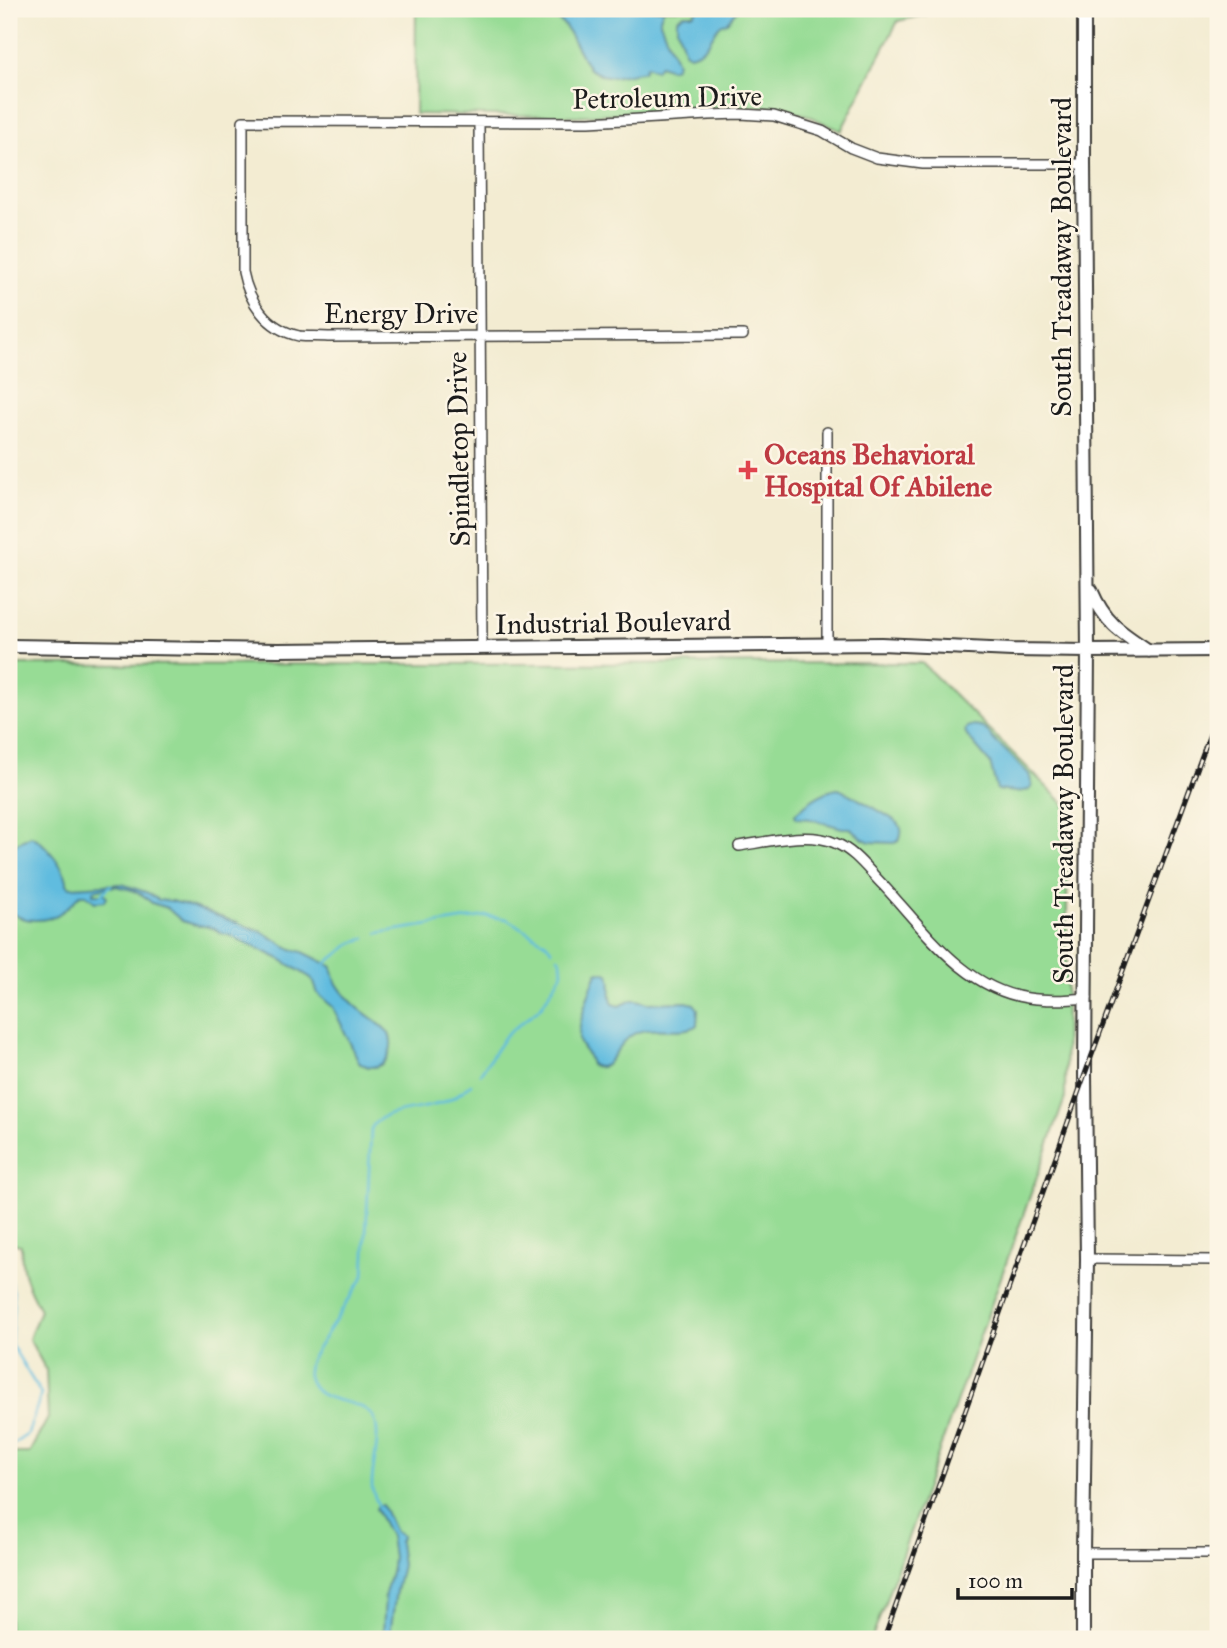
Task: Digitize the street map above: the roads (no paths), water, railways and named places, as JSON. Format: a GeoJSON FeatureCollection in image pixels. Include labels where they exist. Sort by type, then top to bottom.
{"type":"FeatureCollection","features":[{"type":"Feature","properties":{"kind":"main road","name":"South Treadaway Boulevard"},"geometry":{"type":"LineString","coordinates":[[1083,1639],[1088,652],[1084,9]]}},
{"type":"Feature","properties":{"kind":"main road"},"geometry":{"type":"LineString","coordinates":[[1088,583],[1099,609],[1106,618],[1118,631],[1150,651]]}},
{"type":"Feature","properties":{"kind":"main road","name":"Industrial Boulevard"},"geometry":{"type":"LineString","coordinates":[[9,646],[278,650],[894,644],[1088,652],[1218,650]]}},
{"type":"Feature","properties":{"kind":"street","name":"Petroleum Drive"},"geometry":{"type":"LineString","coordinates":[[243,121],[589,122],[730,114],[774,116],[822,131],[851,148],[877,158],[899,162],[1084,164]]}},
{"type":"Feature","properties":{"kind":"street","name":"Energy Drive"},"geometry":{"type":"LineString","coordinates":[[243,121],[243,272],[247,291],[265,317],[284,331],[300,336],[743,335]]}},
{"type":"Feature","properties":{"kind":"street","name":"Spindletop Drive"},"geometry":{"type":"LineString","coordinates":[[479,122],[482,648]]}},
{"type":"Feature","properties":{"kind":"street"},"geometry":{"type":"LineString","coordinates":[[827,432],[827,644]]}},
{"type":"Feature","properties":{"kind":"street"},"geometry":{"type":"LineString","coordinates":[[739,846],[808,838],[836,843],[850,852],[872,874],[955,963],[981,981],[1006,993],[1027,998],[1087,999]]}},
{"type":"Feature","properties":{"kind":"street"},"geometry":{"type":"LineString","coordinates":[[1087,1259],[1218,1260]]}},
{"type":"Feature","properties":{"kind":"street"},"geometry":{"type":"LineString","coordinates":[[1083,1553],[1218,1553]]}},
{"type":"Feature","properties":{"kind":"water"},"geometry":{"type":"Polygon","coordinates":[[[546,9],[664,9],[660,22],[677,63],[670,69],[660,65],[655,70],[647,66],[645,71],[613,77],[601,75],[589,69],[565,26],[546,9]]]}},
{"type":"Feature","properties":{"kind":"water"},"geometry":{"type":"Polygon","coordinates":[[[697,9],[738,9],[727,22],[721,24],[705,47],[690,55],[685,52],[677,28],[677,19],[684,14],[694,14],[697,9]]]}},
{"type":"Feature","properties":{"kind":"water"},"geometry":{"type":"Polygon","coordinates":[[[973,725],[987,731],[1029,774],[1032,785],[1029,790],[997,790],[990,763],[965,731],[973,725]]]}},
{"type":"Feature","properties":{"kind":"water"},"geometry":{"type":"Polygon","coordinates":[[[838,789],[899,824],[899,841],[870,842],[850,828],[797,818],[795,815],[816,798],[838,789]]]}},
{"type":"Feature","properties":{"kind":"water"},"geometry":{"type":"Polygon","coordinates":[[[31,836],[54,857],[70,887],[122,884],[159,900],[190,906],[262,932],[291,949],[331,966],[336,982],[345,995],[390,1036],[391,1048],[386,1060],[376,1067],[360,1064],[333,1007],[318,994],[311,978],[280,959],[227,934],[182,921],[167,908],[152,903],[132,890],[115,886],[94,890],[93,894],[105,894],[105,901],[95,902],[86,895],[80,895],[63,911],[50,918],[36,920],[15,915],[9,911],[9,857],[15,844],[31,836]]]}},
{"type":"Feature","properties":{"kind":"water"},"geometry":{"type":"Polygon","coordinates":[[[597,973],[609,974],[613,1004],[620,1006],[637,1000],[648,1003],[694,1004],[698,1009],[697,1025],[683,1030],[657,1029],[639,1032],[624,1041],[606,1065],[591,1065],[580,1042],[579,1033],[588,996],[597,973]]]}},
{"type":"Feature","properties":{"kind":"water"},"geometry":{"type":"Polygon","coordinates":[[[378,1505],[382,1505],[395,1532],[402,1536],[399,1542],[402,1565],[391,1627],[392,1639],[383,1639],[383,1636],[385,1594],[393,1557],[390,1536],[376,1509],[378,1505]]]}},
{"type":"Feature","properties":{"kind":"waterway"},"geometry":{"type":"LineString","coordinates":[[101,895],[111,885]]}},
{"type":"Feature","properties":{"kind":"waterway"},"geometry":{"type":"LineString","coordinates":[[378,933],[487,916],[507,919],[546,943],[552,950]]}},
{"type":"Feature","properties":{"kind":"waterway"},"geometry":{"type":"LineString","coordinates":[[324,965],[352,943],[366,938]]}},
{"type":"Feature","properties":{"kind":"waterway"},"geometry":{"type":"LineString","coordinates":[[480,1074],[506,1035],[541,1007],[562,973],[558,957]]}},
{"type":"Feature","properties":{"kind":"waterway"},"geometry":{"type":"LineString","coordinates":[[379,1507],[372,1486],[377,1439],[372,1415],[357,1405],[327,1397],[319,1392],[312,1386],[308,1376],[309,1364],[364,1276],[371,1129],[376,1122],[391,1114],[443,1102],[471,1084]]}},
{"type":"Feature","properties":{"kind":"waterway"},"geometry":{"type":"LineString","coordinates":[[9,1277],[14,1294],[11,1344],[41,1394],[28,1434],[9,1447]]}},
{"type":"Feature","properties":{"kind":"railway"},"geometry":{"type":"LineString","coordinates":[[884,1639],[1085,1074],[1218,712]]}},
{"type":"Feature","properties":{"kind":"place","name":"Oceans Behavioral Hospital Of Abilene"},"geometry":{"type":"Point","coordinates":[748,470]}}]}
